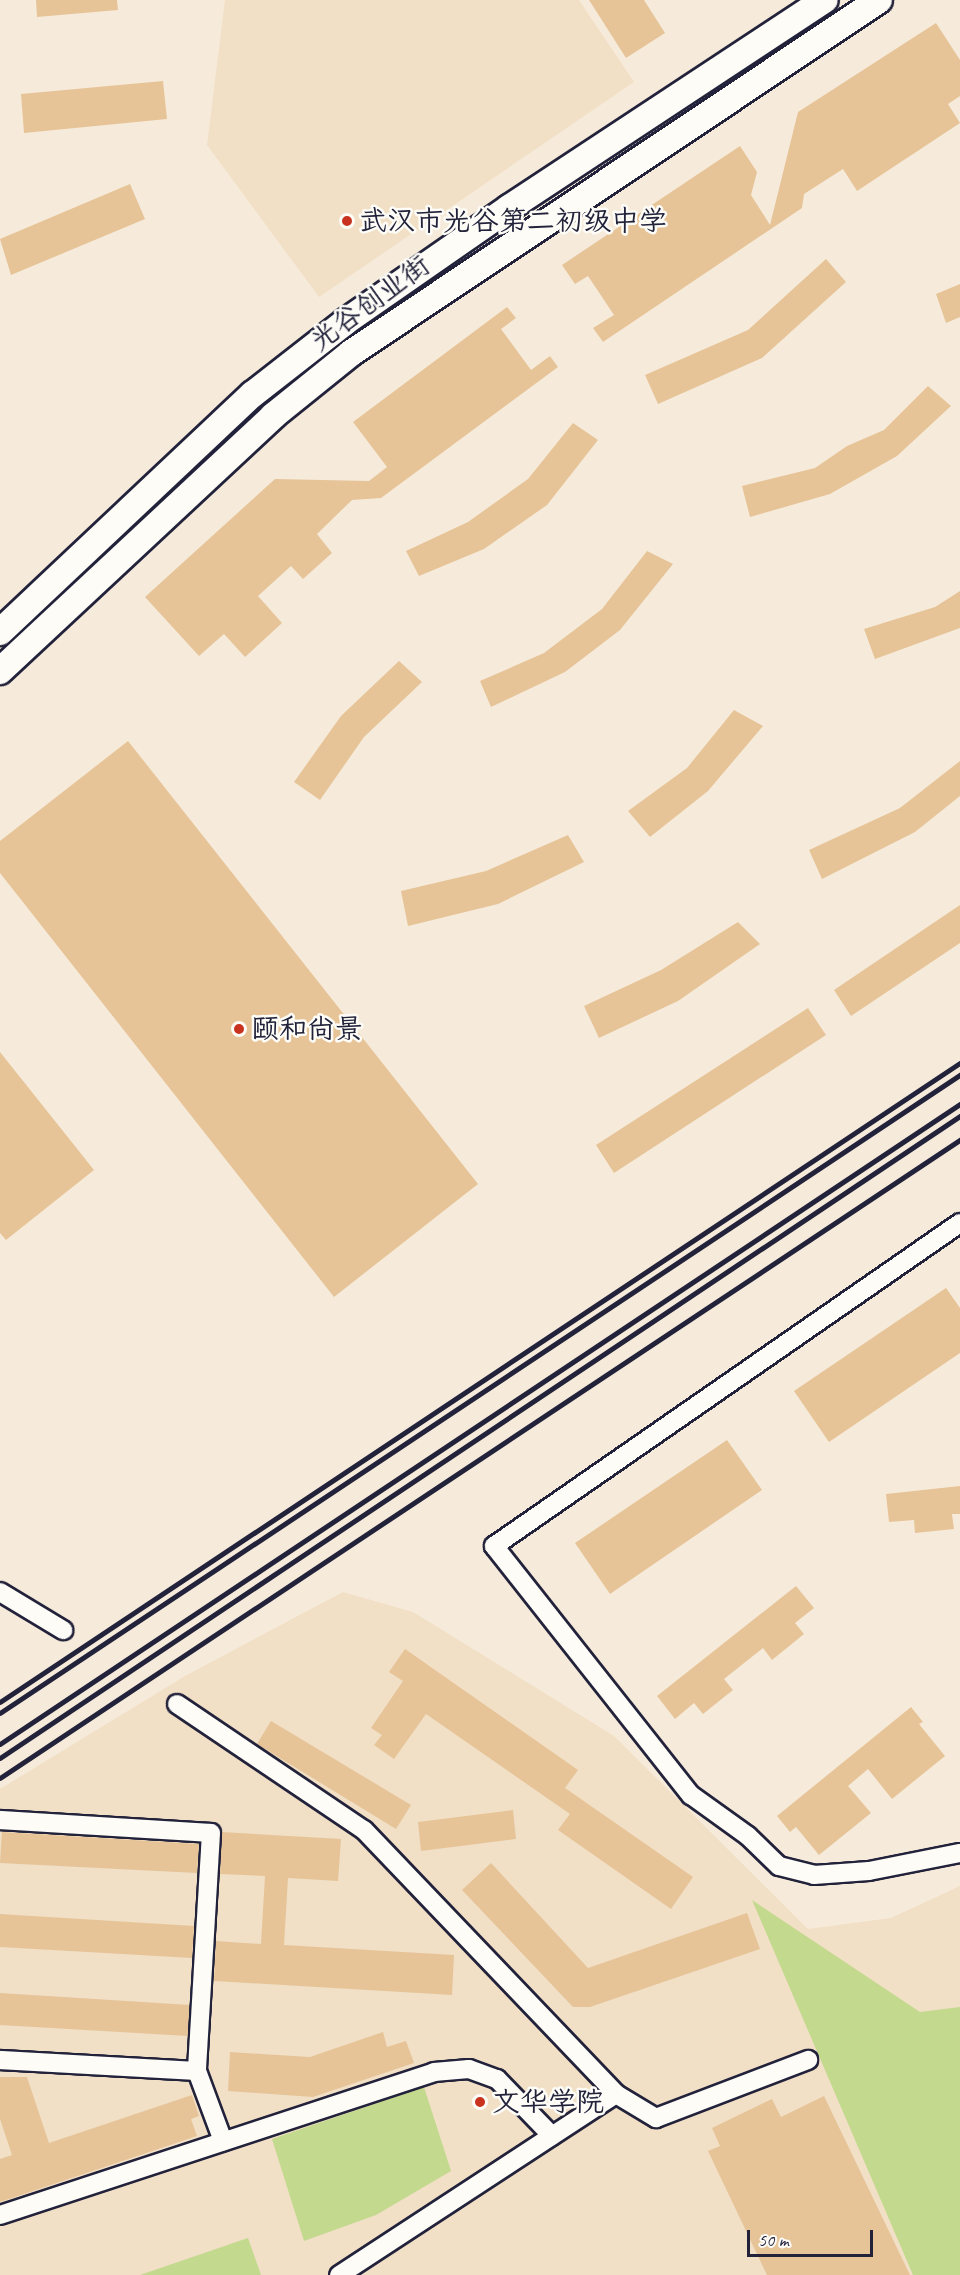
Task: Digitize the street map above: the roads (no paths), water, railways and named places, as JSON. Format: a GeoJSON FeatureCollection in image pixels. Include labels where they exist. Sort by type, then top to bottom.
{"type":"FeatureCollection","features":[{"type":"Feature","properties":{"kind":"main road","name":"光谷创业街"},"geometry":{"type":"LineString","coordinates":[[0,632],[253,394],[345,322],[508,208],[825,0]]}},
{"type":"Feature","properties":{"kind":"main road","name":"光谷创业街"},"geometry":{"type":"LineString","coordinates":[[0,671],[273,416],[351,353],[879,0]]}},
{"type":"Feature","properties":{"kind":"street"},"geometry":{"type":"LineString","coordinates":[[960,1223],[494,1546],[691,1795],[748,1836],[779,1866],[814,1875],[960,1853]]}},
{"type":"Feature","properties":{"kind":"street"},"geometry":{"type":"LineString","coordinates":[[0,1592],[63,1630]]}},
{"type":"Feature","properties":{"kind":"street"},"geometry":{"type":"LineString","coordinates":[[177,1704],[364,1830],[616,2094],[656,2118],[808,2060]]}},
{"type":"Feature","properties":{"kind":"street"},"geometry":{"type":"LineString","coordinates":[[0,1820],[211,1833],[197,2071],[223,2141]]}},
{"type":"Feature","properties":{"kind":"street"},"geometry":{"type":"LineString","coordinates":[[0,2060],[197,2071]]}},
{"type":"Feature","properties":{"kind":"street"},"geometry":{"type":"LineString","coordinates":[[0,2215],[434,2072],[469,2069],[497,2079],[552,2136]]}},
{"type":"Feature","properties":{"kind":"street"},"geometry":{"type":"LineString","coordinates":[[339,2275],[616,2094]]}},
{"type":"Feature","properties":{"kind":"railway"},"geometry":{"type":"LineString","coordinates":[[0,1702],[960,1063]]}},
{"type":"Feature","properties":{"kind":"railway"},"geometry":{"type":"LineString","coordinates":[[0,1713],[960,1075]]}},
{"type":"Feature","properties":{"kind":"railway"},"geometry":{"type":"LineString","coordinates":[[0,1744],[960,1104]]}},
{"type":"Feature","properties":{"kind":"railway"},"geometry":{"type":"LineString","coordinates":[[0,1758],[960,1116]]}},
{"type":"Feature","properties":{"kind":"railway"},"geometry":{"type":"LineString","coordinates":[[0,1778],[960,1140]]}},
{"type":"Feature","properties":{"kind":"place","name":"武汉市光谷第二初级中学"},"geometry":{"type":"Point","coordinates":[347,221]}},
{"type":"Feature","properties":{"kind":"place","name":"颐和尚景"},"geometry":{"type":"Point","coordinates":[239,1029]}},
{"type":"Feature","properties":{"kind":"place","name":"文华学院"},"geometry":{"type":"Point","coordinates":[480,2102]}}]}
